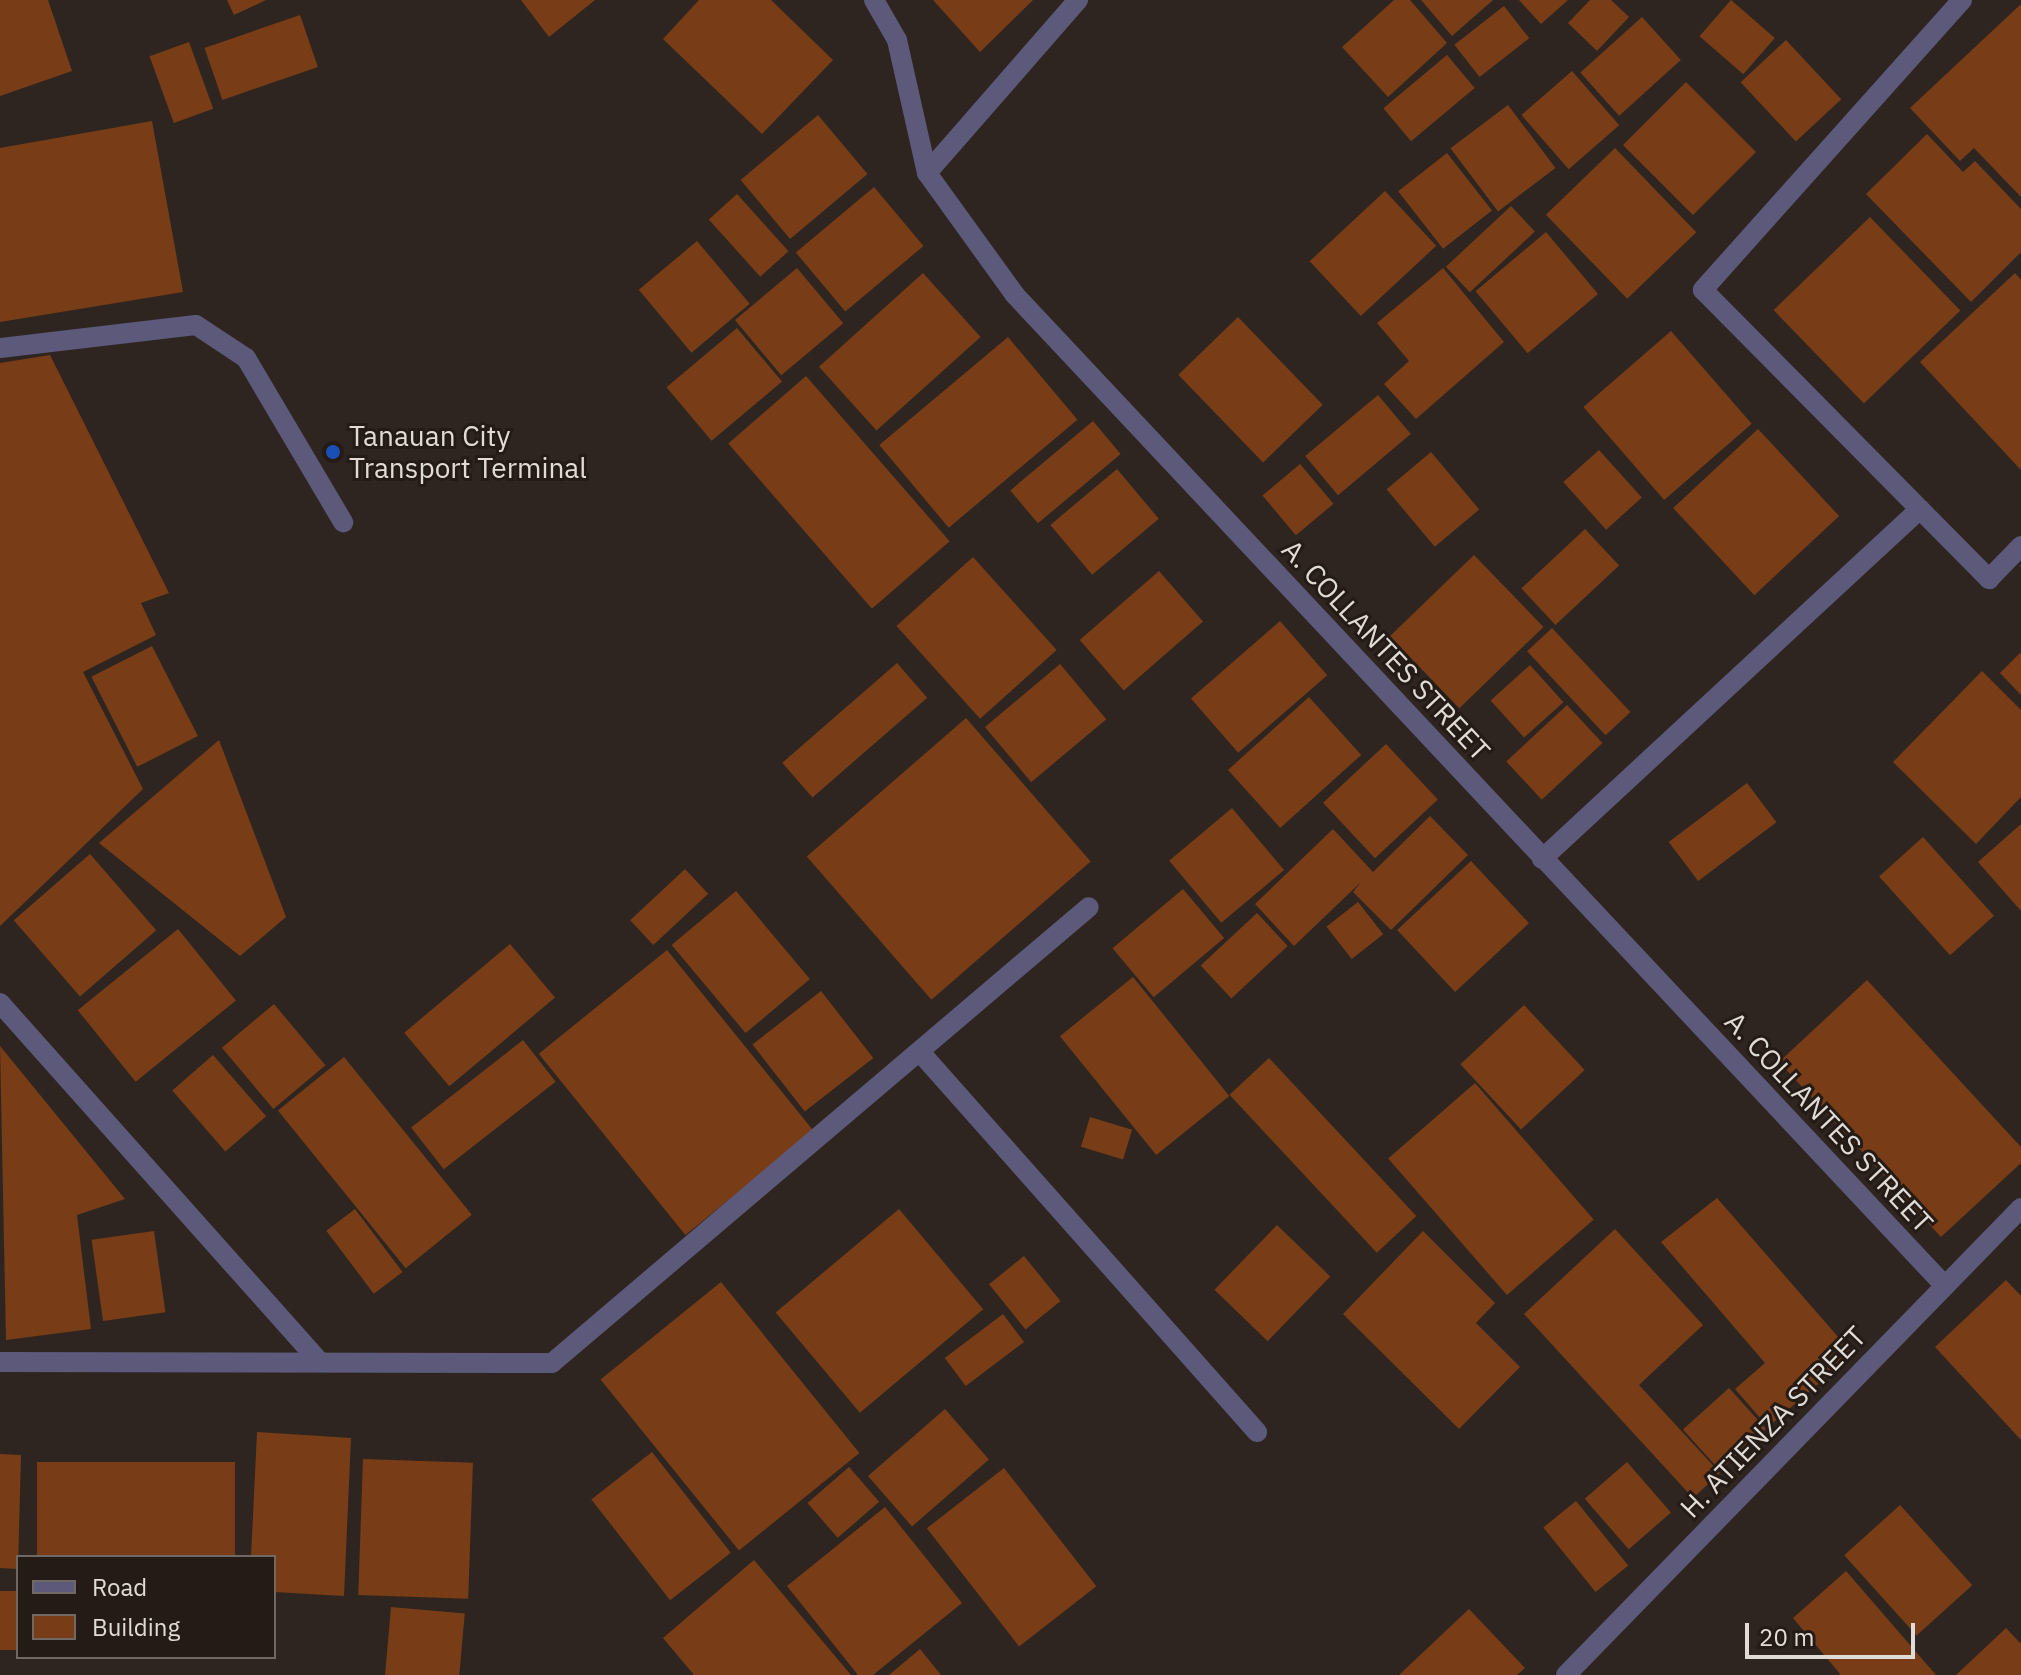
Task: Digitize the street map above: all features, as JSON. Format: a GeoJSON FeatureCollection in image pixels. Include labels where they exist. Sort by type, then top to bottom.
{"type":"FeatureCollection","features":[{"type":"Feature","properties":{"kind":"street","name":"A. COLLANTES STREET"},"geometry":{"type":"LineString","coordinates":[[874,0],[897,40],[927,173],[1015,295],[1944,1285]]}},
{"type":"Feature","properties":{"kind":"street"},"geometry":{"type":"LineString","coordinates":[[927,173],[1078,0]]}},
{"type":"Feature","properties":{"kind":"street"},"geometry":{"type":"LineString","coordinates":[[1962,0],[1703,290],[1989,579],[2021,546]]}},
{"type":"Feature","properties":{"kind":"street"},"geometry":{"type":"LineString","coordinates":[[0,348],[196,325],[246,358],[343,522]]}},
{"type":"Feature","properties":{"kind":"street"},"geometry":{"type":"LineString","coordinates":[[1542,859],[1920,509]]}},
{"type":"Feature","properties":{"kind":"street"},"geometry":{"type":"LineString","coordinates":[[0,1362],[552,1363],[1089,907]]}},
{"type":"Feature","properties":{"kind":"street"},"geometry":{"type":"LineString","coordinates":[[0,1003],[320,1362]]}},
{"type":"Feature","properties":{"kind":"street"},"geometry":{"type":"LineString","coordinates":[[920,1052],[1257,1432]]}},
{"type":"Feature","properties":{"kind":"street","name":"H. ATIENZA STREET"},"geometry":{"type":"LineString","coordinates":[[1566,1675],[2021,1208]]}},
{"type":"Feature","properties":{"kind":"building"},"geometry":{"type":"Polygon","coordinates":[[[0,0],[48,0],[72,71],[0,96],[0,0]]]}},
{"type":"Feature","properties":{"kind":"building"},"geometry":{"type":"Polygon","coordinates":[[[227,0],[266,0],[234,15],[227,0]]]}},
{"type":"Feature","properties":{"kind":"building"},"geometry":{"type":"Polygon","coordinates":[[[521,0],[595,0],[549,37],[521,0]]]}},
{"type":"Feature","properties":{"kind":"building"},"geometry":{"type":"Polygon","coordinates":[[[699,0],[771,0],[833,60],[762,134],[663,39],[699,0]]]}},
{"type":"Feature","properties":{"kind":"building"},"geometry":{"type":"Polygon","coordinates":[[[933,0],[1033,0],[980,52],[933,0]]]}},
{"type":"Feature","properties":{"kind":"building"},"geometry":{"type":"Polygon","coordinates":[[[1394,0],[1410,0],[1447,43],[1388,97],[1342,47],[1394,0]]]}},
{"type":"Feature","properties":{"kind":"building"},"geometry":{"type":"Polygon","coordinates":[[[1421,0],[1493,0],[1452,36],[1421,0]]]}},
{"type":"Feature","properties":{"kind":"building"},"geometry":{"type":"Polygon","coordinates":[[[1519,0],[1568,0],[1541,24],[1519,0]]]}},
{"type":"Feature","properties":{"kind":"building"},"geometry":{"type":"Polygon","coordinates":[[[1590,0],[1611,0],[1629,17],[1597,51],[1568,23],[1590,0]]]}},
{"type":"Feature","properties":{"kind":"building"},"geometry":{"type":"Polygon","coordinates":[[[1731,0],[1775,38],[1743,74],[1700,36],[1731,0]]]}},
{"type":"Feature","properties":{"kind":"building"},"geometry":{"type":"Polygon","coordinates":[[[2021,4],[2021,197],[1974,148],[1960,161],[1910,108],[2021,4]]]}},
{"type":"Feature","properties":{"kind":"building"},"geometry":{"type":"Polygon","coordinates":[[[1504,6],[1529,38],[1480,77],[1454,45],[1504,6]]]}},
{"type":"Feature","properties":{"kind":"building"},"geometry":{"type":"Polygon","coordinates":[[[300,15],[318,67],[222,100],[205,48],[300,15]]]}},
{"type":"Feature","properties":{"kind":"building"},"geometry":{"type":"Polygon","coordinates":[[[1642,17],[1681,60],[1619,116],[1580,73],[1642,17]]]}},
{"type":"Feature","properties":{"kind":"building"},"geometry":{"type":"Polygon","coordinates":[[[1786,40],[1841,99],[1796,142],[1741,82],[1786,40]]]}},
{"type":"Feature","properties":{"kind":"building"},"geometry":{"type":"Polygon","coordinates":[[[189,42],[213,109],[174,123],[150,56],[189,42]]]}},
{"type":"Feature","properties":{"kind":"building"},"geometry":{"type":"Polygon","coordinates":[[[1447,55],[1475,88],[1411,141],[1383,108],[1447,55]]]}},
{"type":"Feature","properties":{"kind":"building"},"geometry":{"type":"Polygon","coordinates":[[[1572,71],[1619,125],[1569,169],[1521,115],[1572,71]]]}},
{"type":"Feature","properties":{"kind":"building"},"geometry":{"type":"Polygon","coordinates":[[[1686,82],[1756,152],[1693,215],[1623,145],[1686,82]]]}},
{"type":"Feature","properties":{"kind":"building"},"geometry":{"type":"Polygon","coordinates":[[[1508,105],[1556,168],[1498,211],[1450,148],[1508,105]]]}},
{"type":"Feature","properties":{"kind":"building"},"geometry":{"type":"Polygon","coordinates":[[[818,115],[867,174],[790,239],[741,180],[818,115]]]}},
{"type":"Feature","properties":{"kind":"building"},"geometry":{"type":"Polygon","coordinates":[[[152,121],[183,292],[0,322],[0,148],[152,121]]]}},
{"type":"Feature","properties":{"kind":"building"},"geometry":{"type":"Polygon","coordinates":[[[1927,134],[1963,172],[1975,161],[2021,209],[2021,252],[1971,302],[1866,194],[1927,134]]]}},
{"type":"Feature","properties":{"kind":"building"},"geometry":{"type":"Polygon","coordinates":[[[1615,148],[1696,232],[1627,299],[1546,215],[1615,148]]]}},
{"type":"Feature","properties":{"kind":"building"},"geometry":{"type":"Polygon","coordinates":[[[1447,153],[1492,211],[1443,249],[1398,191],[1447,153]]]}},
{"type":"Feature","properties":{"kind":"building"},"geometry":{"type":"Polygon","coordinates":[[[874,187],[923,246],[845,312],[796,253],[874,187]]]}},
{"type":"Feature","properties":{"kind":"building"},"geometry":{"type":"Polygon","coordinates":[[[1385,191],[1436,246],[1361,316],[1310,261],[1385,191]]]}},
{"type":"Feature","properties":{"kind":"building"},"geometry":{"type":"Polygon","coordinates":[[[737,194],[789,251],[760,277],[709,219],[737,194]]]}},
{"type":"Feature","properties":{"kind":"building"},"geometry":{"type":"Polygon","coordinates":[[[1511,206],[1535,232],[1470,292],[1446,267],[1511,206]]]}},
{"type":"Feature","properties":{"kind":"building"},"geometry":{"type":"Polygon","coordinates":[[[1870,217],[1960,311],[1864,404],[1774,310],[1870,217]]]}},
{"type":"Feature","properties":{"kind":"building"},"geometry":{"type":"Polygon","coordinates":[[[1546,232],[1598,294],[1528,353],[1476,291],[1546,232]]]}},
{"type":"Feature","properties":{"kind":"building"},"geometry":{"type":"Polygon","coordinates":[[[697,241],[750,304],[691,353],[639,290],[697,241]]]}},
{"type":"Feature","properties":{"kind":"building"},"geometry":{"type":"Polygon","coordinates":[[[797,268],[843,323],[781,375],[735,320],[797,268]]]}},
{"type":"Feature","properties":{"kind":"building"},"geometry":{"type":"Polygon","coordinates":[[[1443,268],[1504,342],[1416,419],[1384,384],[1409,361],[1377,323],[1443,268]]]}},
{"type":"Feature","properties":{"kind":"building"},"geometry":{"type":"Polygon","coordinates":[[[923,273],[981,337],[877,431],[819,367],[923,273]]]}},
{"type":"Feature","properties":{"kind":"building"},"geometry":{"type":"Polygon","coordinates":[[[2015,273],[2021,280],[2021,470],[1920,362],[2015,273]]]}},
{"type":"Feature","properties":{"kind":"building"},"geometry":{"type":"Polygon","coordinates":[[[1238,317],[1323,405],[1263,462],[1178,375],[1238,317]]]}},
{"type":"Feature","properties":{"kind":"building"},"geometry":{"type":"Polygon","coordinates":[[[737,328],[782,382],[712,441],[667,387],[737,328]]]}},
{"type":"Feature","properties":{"kind":"building"},"geometry":{"type":"Polygon","coordinates":[[[1671,331],[1752,424],[1664,500],[1583,407],[1671,331]]]}},
{"type":"Feature","properties":{"kind":"building"},"geometry":{"type":"Polygon","coordinates":[[[1008,337],[1077,420],[949,528],[879,445],[1008,337]]]}},
{"type":"Feature","properties":{"kind":"building"},"geometry":{"type":"Polygon","coordinates":[[[50,355],[169,593],[141,603],[156,635],[83,672],[143,789],[0,926],[0,363],[50,355]]]}},
{"type":"Feature","properties":{"kind":"building"},"geometry":{"type":"Polygon","coordinates":[[[806,376],[950,541],[872,609],[728,444],[806,376]]]}},
{"type":"Feature","properties":{"kind":"building"},"geometry":{"type":"Polygon","coordinates":[[[1378,395],[1411,434],[1338,495],[1305,456],[1378,395]]]}},
{"type":"Feature","properties":{"kind":"building"},"geometry":{"type":"Polygon","coordinates":[[[1093,421],[1121,454],[1038,523],[1010,490],[1093,421]]]}},
{"type":"Feature","properties":{"kind":"building"},"geometry":{"type":"Polygon","coordinates":[[[1758,429],[1839,516],[1754,595],[1673,508],[1758,429]]]}},
{"type":"Feature","properties":{"kind":"building"},"geometry":{"type":"Polygon","coordinates":[[[1599,450],[1642,498],[1606,530],[1563,482],[1599,450]]]}},
{"type":"Feature","properties":{"kind":"building"},"geometry":{"type":"Polygon","coordinates":[[[1431,452],[1479,509],[1435,547],[1387,489],[1431,452]]]}},
{"type":"Feature","properties":{"kind":"building"},"geometry":{"type":"Polygon","coordinates":[[[1300,464],[1333,504],[1296,535],[1262,495],[1300,464]]]}},
{"type":"Feature","properties":{"kind":"building"},"geometry":{"type":"Polygon","coordinates":[[[1117,469],[1159,519],[1092,575],[1050,525],[1117,469]]]}},
{"type":"Feature","properties":{"kind":"building"},"geometry":{"type":"Polygon","coordinates":[[[1585,529],[1619,566],[1555,625],[1521,588],[1585,529]]]}},
{"type":"Feature","properties":{"kind":"building"},"geometry":{"type":"Polygon","coordinates":[[[1474,555],[1543,627],[1459,708],[1390,636],[1474,555]]]}},
{"type":"Feature","properties":{"kind":"building"},"geometry":{"type":"Polygon","coordinates":[[[973,557],[1057,650],[980,719],[896,626],[973,557]]]}},
{"type":"Feature","properties":{"kind":"building"},"geometry":{"type":"Polygon","coordinates":[[[1159,571],[1203,622],[1124,690],[1080,640],[1159,571]]]}},
{"type":"Feature","properties":{"kind":"building"},"geometry":{"type":"Polygon","coordinates":[[[1280,621],[1327,675],[1238,753],[1191,698],[1280,621]]]}},
{"type":"Feature","properties":{"kind":"building"},"geometry":{"type":"Polygon","coordinates":[[[1552,628],[1630,712],[1606,735],[1527,651],[1552,628]]]}},
{"type":"Feature","properties":{"kind":"building"},"geometry":{"type":"Polygon","coordinates":[[[152,646],[198,736],[137,767],[91,677],[152,646]]]}},
{"type":"Feature","properties":{"kind":"building"},"geometry":{"type":"Polygon","coordinates":[[[2021,652],[2021,695],[2000,673],[2021,652]]]}},
{"type":"Feature","properties":{"kind":"building"},"geometry":{"type":"Polygon","coordinates":[[[897,663],[927,698],[812,797],[782,763],[897,663]]]}},
{"type":"Feature","properties":{"kind":"building"},"geometry":{"type":"Polygon","coordinates":[[[1060,664],[1106,719],[1031,782],[985,727],[1060,664]]]}},
{"type":"Feature","properties":{"kind":"building"},"geometry":{"type":"Polygon","coordinates":[[[1530,665],[1563,702],[1524,738],[1491,700],[1530,665]]]}},
{"type":"Feature","properties":{"kind":"building"},"geometry":{"type":"Polygon","coordinates":[[[1982,671],[2021,710],[2021,797],[1976,844],[1893,762],[1982,671]]]}},
{"type":"Feature","properties":{"kind":"building"},"geometry":{"type":"Polygon","coordinates":[[[1309,697],[1361,755],[1280,828],[1228,770],[1309,697]]]}},
{"type":"Feature","properties":{"kind":"building"},"geometry":{"type":"Polygon","coordinates":[[[1567,705],[1602,743],[1542,800],[1506,762],[1567,705]]]}},
{"type":"Feature","properties":{"kind":"building"},"geometry":{"type":"Polygon","coordinates":[[[966,718],[1091,861],[931,1000],[807,856],[966,718]]]}},
{"type":"Feature","properties":{"kind":"building"},"geometry":{"type":"Polygon","coordinates":[[[219,740],[286,917],[240,956],[99,843],[219,740]]]}},
{"type":"Feature","properties":{"kind":"building"},"geometry":{"type":"Polygon","coordinates":[[[1386,744],[1438,800],[1375,858],[1323,803],[1386,744]]]}},
{"type":"Feature","properties":{"kind":"building"},"geometry":{"type":"Polygon","coordinates":[[[1747,783],[1776,822],[1698,881],[1669,842],[1747,783]]]}},
{"type":"Feature","properties":{"kind":"building"},"geometry":{"type":"Polygon","coordinates":[[[1232,808],[1284,870],[1221,923],[1169,861],[1232,808]]]}},
{"type":"Feature","properties":{"kind":"building"},"geometry":{"type":"Polygon","coordinates":[[[1430,816],[1468,855],[1391,930],[1353,892],[1361,882],[1294,946],[1255,904],[1333,829],[1373,872],[1430,816]]]}},
{"type":"Feature","properties":{"kind":"building"},"geometry":{"type":"Polygon","coordinates":[[[2021,824],[2021,911],[1978,862],[2021,824]]]}},
{"type":"Feature","properties":{"kind":"building"},"geometry":{"type":"Polygon","coordinates":[[[1923,837],[1994,916],[1950,955],[1879,876],[1923,837]]]}},
{"type":"Feature","properties":{"kind":"building"},"geometry":{"type":"Polygon","coordinates":[[[90,854],[156,930],[80,996],[14,920],[90,854]]]}},
{"type":"Feature","properties":{"kind":"building"},"geometry":{"type":"Polygon","coordinates":[[[1471,861],[1529,923],[1455,992],[1397,930],[1471,861]]]}},
{"type":"Feature","properties":{"kind":"building"},"geometry":{"type":"Polygon","coordinates":[[[685,869],[708,894],[653,945],[630,920],[685,869]]]}},
{"type":"Feature","properties":{"kind":"building"},"geometry":{"type":"Polygon","coordinates":[[[1183,889],[1224,938],[1154,997],[1113,948],[1183,889]]]}},
{"type":"Feature","properties":{"kind":"building"},"geometry":{"type":"Polygon","coordinates":[[[736,891],[810,979],[746,1033],[672,945],[736,891]]]}},
{"type":"Feature","properties":{"kind":"building"},"geometry":{"type":"Polygon","coordinates":[[[1358,902],[1383,934],[1352,959],[1326,927],[1358,902]]]}},
{"type":"Feature","properties":{"kind":"building"},"geometry":{"type":"Polygon","coordinates":[[[1257,913],[1288,946],[1231,998],[1201,966],[1257,913]]]}},
{"type":"Feature","properties":{"kind":"building"},"geometry":{"type":"Polygon","coordinates":[[[178,929],[236,1000],[136,1082],[78,1010],[178,929]]]}},
{"type":"Feature","properties":{"kind":"building"},"geometry":{"type":"Polygon","coordinates":[[[510,944],[555,998],[449,1086],[404,1033],[510,944]]]}},
{"type":"Feature","properties":{"kind":"building"},"geometry":{"type":"Polygon","coordinates":[[[667,950],[814,1131],[685,1235],[539,1054],[667,950]]]}},
{"type":"Feature","properties":{"kind":"building"},"geometry":{"type":"Polygon","coordinates":[[[1133,977],[1229,1096],[1156,1155],[1060,1036],[1133,977]]]}},
{"type":"Feature","properties":{"kind":"building"},"geometry":{"type":"Polygon","coordinates":[[[1867,980],[2021,1147],[2021,1163],[1941,1237],[1779,1062],[1867,980]]]}},
{"type":"Feature","properties":{"kind":"building"},"geometry":{"type":"Polygon","coordinates":[[[821,991],[873,1058],[805,1112],[752,1045],[821,991]]]}},
{"type":"Feature","properties":{"kind":"building"},"geometry":{"type":"Polygon","coordinates":[[[274,1004],[325,1065],[273,1109],[222,1048],[274,1004]]]}},
{"type":"Feature","properties":{"kind":"building"},"geometry":{"type":"Polygon","coordinates":[[[1524,1005],[1585,1070],[1521,1129],[1460,1064],[1524,1005]]]}},
{"type":"Feature","properties":{"kind":"building"},"geometry":{"type":"Polygon","coordinates":[[[523,1040],[556,1082],[444,1169],[411,1127],[523,1040]]]}},
{"type":"Feature","properties":{"kind":"building"},"geometry":{"type":"Polygon","coordinates":[[[0,1046],[125,1199],[77,1215],[91,1329],[6,1340],[0,1046]]]}},
{"type":"Feature","properties":{"kind":"building"},"geometry":{"type":"Polygon","coordinates":[[[213,1055],[266,1116],[225,1152],[172,1090],[213,1055]]]}},
{"type":"Feature","properties":{"kind":"building"},"geometry":{"type":"Polygon","coordinates":[[[344,1057],[472,1215],[406,1268],[278,1110],[344,1057]]]}},
{"type":"Feature","properties":{"kind":"building"},"geometry":{"type":"Polygon","coordinates":[[[1269,1058],[1416,1216],[1377,1253],[1230,1095],[1269,1058]]]}},
{"type":"Feature","properties":{"kind":"building"},"geometry":{"type":"Polygon","coordinates":[[[1475,1083],[1594,1220],[1507,1295],[1388,1158],[1475,1083]]]}},
{"type":"Feature","properties":{"kind":"building"},"geometry":{"type":"Polygon","coordinates":[[[1090,1117],[1132,1130],[1123,1160],[1081,1147],[1090,1117]]]}},
{"type":"Feature","properties":{"kind":"building"},"geometry":{"type":"Polygon","coordinates":[[[1717,1198],[1853,1354],[1768,1427],[1735,1389],[1765,1363],[1661,1242],[1717,1198]]]}},
{"type":"Feature","properties":{"kind":"building"},"geometry":{"type":"Polygon","coordinates":[[[355,1209],[403,1272],[374,1294],[326,1231],[355,1209]]]}},
{"type":"Feature","properties":{"kind":"building"},"geometry":{"type":"Polygon","coordinates":[[[899,1209],[983,1309],[860,1413],[776,1312],[899,1209]]]}},
{"type":"Feature","properties":{"kind":"building"},"geometry":{"type":"Polygon","coordinates":[[[1277,1225],[1330,1276],[1268,1341],[1214,1290],[1277,1225]]]}},
{"type":"Feature","properties":{"kind":"building"},"geometry":{"type":"Polygon","coordinates":[[[1615,1229],[1703,1325],[1639,1385],[1720,1473],[1693,1498],[1524,1314],[1615,1229]]]}},
{"type":"Feature","properties":{"kind":"building"},"geometry":{"type":"Polygon","coordinates":[[[154,1231],[165,1312],[103,1321],[92,1240],[154,1231]]]}},
{"type":"Feature","properties":{"kind":"building"},"geometry":{"type":"Polygon","coordinates":[[[1423,1231],[1495,1303],[1476,1323],[1520,1367],[1459,1429],[1343,1314],[1423,1231]]]}},
{"type":"Feature","properties":{"kind":"building"},"geometry":{"type":"Polygon","coordinates":[[[1024,1256],[1061,1301],[1026,1329],[989,1284],[1024,1256]]]}},
{"type":"Feature","properties":{"kind":"building"},"geometry":{"type":"Polygon","coordinates":[[[2006,1280],[2021,1296],[2021,1440],[1935,1347],[2006,1280]]]}},
{"type":"Feature","properties":{"kind":"building"},"geometry":{"type":"Polygon","coordinates":[[[721,1282],[859,1453],[739,1551],[601,1380],[721,1282]]]}},
{"type":"Feature","properties":{"kind":"building"},"geometry":{"type":"Polygon","coordinates":[[[1003,1314],[1024,1342],[966,1386],[945,1358],[1003,1314]]]}},
{"type":"Feature","properties":{"kind":"building"},"geometry":{"type":"Polygon","coordinates":[[[1729,1388],[1766,1429],[1720,1470],[1683,1429],[1729,1388]]]}},
{"type":"Feature","properties":{"kind":"building"},"geometry":{"type":"Polygon","coordinates":[[[945,1409],[989,1460],[912,1526],[868,1476],[945,1409]]]}},
{"type":"Feature","properties":{"kind":"building"},"geometry":{"type":"Polygon","coordinates":[[[257,1432],[351,1438],[344,1596],[276,1592],[276,1555],[251,1555],[257,1432]]]}},
{"type":"Feature","properties":{"kind":"building"},"geometry":{"type":"Polygon","coordinates":[[[652,1452],[731,1553],[670,1600],[591,1499],[652,1452]]]}},
{"type":"Feature","properties":{"kind":"building"},"geometry":{"type":"Polygon","coordinates":[[[0,1454],[21,1455],[16,1569],[0,1568],[0,1454]]]}},
{"type":"Feature","properties":{"kind":"building"},"geometry":{"type":"Polygon","coordinates":[[[363,1459],[473,1463],[468,1599],[358,1595],[363,1459]]]}},
{"type":"Feature","properties":{"kind":"building"},"geometry":{"type":"Polygon","coordinates":[[[37,1462],[235,1462],[235,1555],[37,1555],[37,1462]]]}},
{"type":"Feature","properties":{"kind":"building"},"geometry":{"type":"Polygon","coordinates":[[[1627,1462],[1671,1513],[1629,1549],[1585,1499],[1627,1462]]]}},
{"type":"Feature","properties":{"kind":"building"},"geometry":{"type":"Polygon","coordinates":[[[849,1467],[879,1502],[838,1538],[807,1503],[849,1467]]]}},
{"type":"Feature","properties":{"kind":"building"},"geometry":{"type":"Polygon","coordinates":[[[1004,1468],[1096,1586],[1019,1647],[927,1528],[1004,1468]]]}},
{"type":"Feature","properties":{"kind":"building"},"geometry":{"type":"Polygon","coordinates":[[[1576,1501],[1628,1566],[1596,1592],[1543,1527],[1576,1501]]]}},
{"type":"Feature","properties":{"kind":"building"},"geometry":{"type":"Polygon","coordinates":[[[1900,1505],[1972,1585],[1917,1635],[1844,1555],[1900,1505]]]}},
{"type":"Feature","properties":{"kind":"building"},"geometry":{"type":"Polygon","coordinates":[[[885,1507],[962,1603],[873,1675],[858,1675],[787,1586],[885,1507]]]}},
{"type":"Feature","properties":{"kind":"building"},"geometry":{"type":"Polygon","coordinates":[[[754,1560],[851,1675],[694,1675],[663,1638],[754,1560]]]}},
{"type":"Feature","properties":{"kind":"building"},"geometry":{"type":"Polygon","coordinates":[[[1846,1571],[1936,1675],[1841,1675],[1793,1618],[1846,1571]]]}},
{"type":"Feature","properties":{"kind":"building"},"geometry":{"type":"Polygon","coordinates":[[[0,1591],[16,1591],[16,1650],[0,1650],[0,1591]]]}},
{"type":"Feature","properties":{"kind":"building"},"geometry":{"type":"Polygon","coordinates":[[[391,1607],[465,1613],[459,1675],[385,1675],[391,1607]]]}},
{"type":"Feature","properties":{"kind":"building"},"geometry":{"type":"Polygon","coordinates":[[[1469,1609],[1525,1668],[1517,1675],[1399,1675],[1469,1609]]]}},
{"type":"Feature","properties":{"kind":"building"},"geometry":{"type":"Polygon","coordinates":[[[2006,1628],[2021,1644],[2021,1675],[1956,1675],[2006,1628]]]}},
{"type":"Feature","properties":{"kind":"building"},"geometry":{"type":"Polygon","coordinates":[[[920,1649],[941,1675],[889,1675],[920,1649]]]}},
{"type":"Feature","properties":{"kind":"place","name":"Tanauan City Transport Terminal"},"geometry":{"type":"Point","coordinates":[333,452]}}]}
